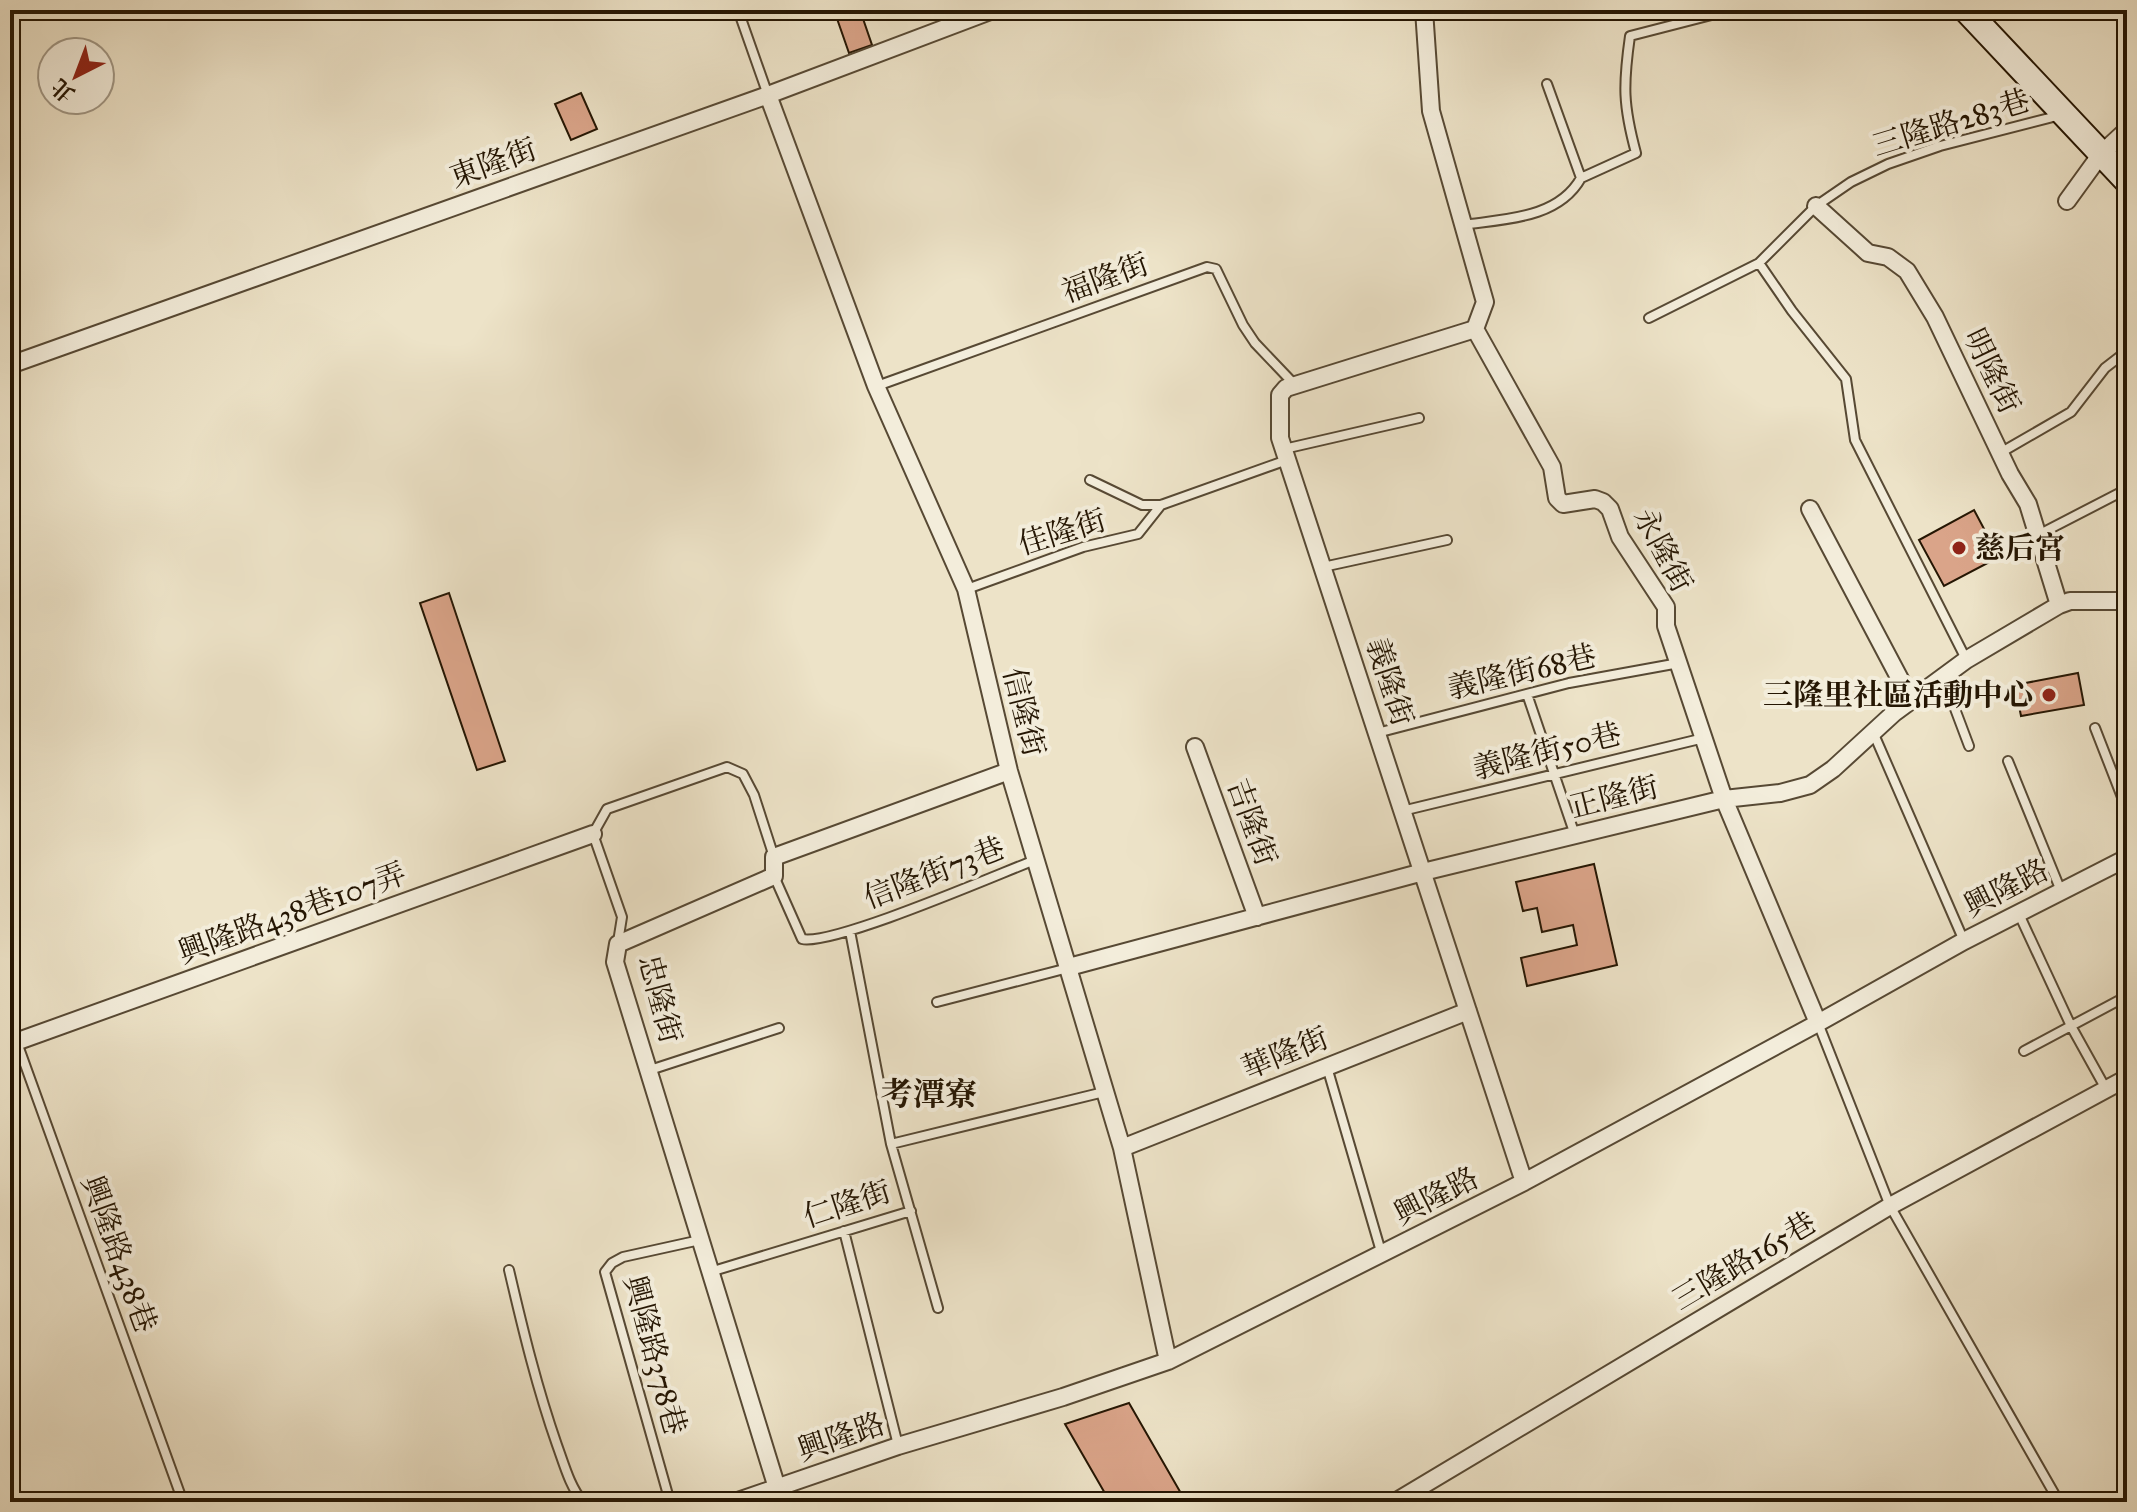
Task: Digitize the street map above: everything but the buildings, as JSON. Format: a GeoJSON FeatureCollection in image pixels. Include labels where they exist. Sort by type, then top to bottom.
{"type":"FeatureCollection","features":[{"type":"Feature","properties":{"kind":"street","name":"東隆街"},"geometry":{"type":"LineString","coordinates":[[10,365],[768,95],[993,10]]}},
{"type":"Feature","properties":{"kind":"street"},"geometry":{"type":"LineString","coordinates":[[1295,385],[1475,329],[1485,302],[1431,111],[1424,10]]}},
{"type":"Feature","properties":{"kind":"street"},"geometry":{"type":"LineString","coordinates":[[1966,10],[2127,181]]}},
{"type":"Feature","properties":{"kind":"street","name":"信隆街"},"geometry":{"type":"LineString","coordinates":[[768,95],[876,386],[966,589],[1009,771],[1122,1148],[1168,1361]]}},
{"type":"Feature","properties":{"kind":"street"},"geometry":{"type":"LineString","coordinates":[[2067,201],[2101,154],[2127,130]]}},
{"type":"Feature","properties":{"kind":"street","name":"明隆街"},"geometry":{"type":"LineString","coordinates":[[1816,206],[1868,253],[1888,257],[1907,271],[1935,317],[2028,504],[2059,605]]}},
{"type":"Feature","properties":{"kind":"street","name":"永隆街"},"geometry":{"type":"LineString","coordinates":[[1475,329],[1552,467],[1557,498],[1563,504],[1595,499],[1603,502],[1610,509],[1620,537],[1666,607],[1666,626],[1724,799],[1818,1023]]}},
{"type":"Feature","properties":{"kind":"street","name":"義隆街"},"geometry":{"type":"LineString","coordinates":[[1295,385],[1286,388],[1280,395],[1280,438],[1524,1182]]}},
{"type":"Feature","properties":{"kind":"street"},"geometry":{"type":"LineString","coordinates":[[1810,509],[1911,700]]}},
{"type":"Feature","properties":{"kind":"street","name":"正隆街"},"geometry":{"type":"LineString","coordinates":[[1069,967],[1423,872],[1724,799],[1780,793],[1810,785],[1833,769],[1911,700],[1966,660],[2059,605],[2070,601],[2127,601]]}},
{"type":"Feature","properties":{"kind":"street","name":"吉隆街"},"geometry":{"type":"LineString","coordinates":[[1195,747],[1257,917]]}},
{"type":"Feature","properties":{"kind":"street"},"geometry":{"type":"LineString","coordinates":[[774,876],[774,857],[1009,771]]}},
{"type":"Feature","properties":{"kind":"street","name":"興隆路438巷107弄"},"geometry":{"type":"LineString","coordinates":[[13,1043],[593,834]]}},
{"type":"Feature","properties":{"kind":"street","name":"興隆路"},"geometry":{"type":"LineString","coordinates":[[735,1502],[898,1446],[1063,1397],[1168,1361],[1524,1182],[1964,941],[2127,858]]}},
{"type":"Feature","properties":{"kind":"street","name":"忠隆街"},"geometry":{"type":"LineString","coordinates":[[774,876],[618,944],[615,962],[777,1488]]}},
{"type":"Feature","properties":{"kind":"street","name":"華隆街"},"geometry":{"type":"LineString","coordinates":[[1122,1148],[1468,1011]]}},
{"type":"Feature","properties":{"kind":"street","name":"三隆路165巷"},"geometry":{"type":"LineString","coordinates":[[1395,1502],[1890,1206],[2127,1078]]}},
{"type":"Feature","properties":{"kind":"lane"},"geometry":{"type":"LineString","coordinates":[[738,10],[768,95]]}},
{"type":"Feature","properties":{"kind":"lane"},"geometry":{"type":"LineString","coordinates":[[1462,225],[1541,211],[1553,206],[1577,187],[1581,178],[1636,153],[1625,112],[1624,75],[1630,36],[1731,10]]}},
{"type":"Feature","properties":{"kind":"lane"},"geometry":{"type":"LineString","coordinates":[[1547,84],[1581,178]]}},
{"type":"Feature","properties":{"kind":"lane","name":"三隆路283巷"},"geometry":{"type":"LineString","coordinates":[[1649,318],[1759,263],[1816,206],[1851,182],[1888,164],[1940,146],[2062,115]]}},
{"type":"Feature","properties":{"kind":"lane"},"geometry":{"type":"LineString","coordinates":[[1759,263],[1846,379],[1855,440],[1966,660]]}},
{"type":"Feature","properties":{"kind":"lane","name":"福隆街"},"geometry":{"type":"LineString","coordinates":[[876,386],[1207,267],[1216,269],[1255,343],[1295,385]]}},
{"type":"Feature","properties":{"kind":"lane"},"geometry":{"type":"LineString","coordinates":[[2000,453],[2071,412],[2105,368],[2127,351]]}},
{"type":"Feature","properties":{"kind":"lane","name":"佳隆街"},"geometry":{"type":"LineString","coordinates":[[1090,480],[1142,505],[1161,505],[1285,454],[1419,418]]}},
{"type":"Feature","properties":{"kind":"lane"},"geometry":{"type":"LineString","coordinates":[[2037,535],[2127,489]]}},
{"type":"Feature","properties":{"kind":"lane","name":"佳隆街"},"geometry":{"type":"LineString","coordinates":[[966,589],[1083,547],[1138,534],[1161,505]]}},
{"type":"Feature","properties":{"kind":"lane"},"geometry":{"type":"LineString","coordinates":[[1322,567],[1447,540]]}},
{"type":"Feature","properties":{"kind":"lane","name":"義隆街68巷"},"geometry":{"type":"LineString","coordinates":[[1377,733],[1569,683],[1679,663]]}},
{"type":"Feature","properties":{"kind":"lane"},"geometry":{"type":"LineString","coordinates":[[1943,677],[1969,746]]}},
{"type":"Feature","properties":{"kind":"lane"},"geometry":{"type":"LineString","coordinates":[[1527,694],[1575,835]]}},
{"type":"Feature","properties":{"kind":"lane"},"geometry":{"type":"LineString","coordinates":[[2095,728],[2127,810]]}},
{"type":"Feature","properties":{"kind":"lane"},"geometry":{"type":"LineString","coordinates":[[1873,732],[1964,941]]}},
{"type":"Feature","properties":{"kind":"lane","name":"義隆街50巷"},"geometry":{"type":"LineString","coordinates":[[1402,811],[1704,738]]}},
{"type":"Feature","properties":{"kind":"lane"},"geometry":{"type":"LineString","coordinates":[[2008,761],[2061,891]]}},
{"type":"Feature","properties":{"kind":"lane"},"geometry":{"type":"LineString","coordinates":[[618,944],[622,917],[593,834],[607,809],[727,767],[743,774],[754,795],[774,857]]}},
{"type":"Feature","properties":{"kind":"lane","name":"信隆街73巷"},"geometry":{"type":"LineString","coordinates":[[774,876],[802,939],[810,941],[850,931],[1036,859]]}},
{"type":"Feature","properties":{"kind":"lane"},"geometry":{"type":"LineString","coordinates":[[2018,912],[2071,1026],[2106,1089]]}},
{"type":"Feature","properties":{"kind":"lane","name":"仁隆街"},"geometry":{"type":"LineString","coordinates":[[709,1273],[911,1211],[891,1144],[850,931]]}},
{"type":"Feature","properties":{"kind":"lane"},"geometry":{"type":"LineString","coordinates":[[937,1002],[1069,967]]}},
{"type":"Feature","properties":{"kind":"lane"},"geometry":{"type":"LineString","coordinates":[[2024,1051],[2127,996]]}},
{"type":"Feature","properties":{"kind":"lane","name":"興隆路438巷"},"geometry":{"type":"LineString","coordinates":[[10,1023],[13,1043],[183,1502]]}},
{"type":"Feature","properties":{"kind":"lane"},"geometry":{"type":"LineString","coordinates":[[1818,1023],[1890,1206],[2059,1502]]}},
{"type":"Feature","properties":{"kind":"lane"},"geometry":{"type":"LineString","coordinates":[[650,1070],[779,1028]]}},
{"type":"Feature","properties":{"kind":"lane"},"geometry":{"type":"LineString","coordinates":[[1327,1067],[1382,1256]]}},
{"type":"Feature","properties":{"kind":"lane"},"geometry":{"type":"LineString","coordinates":[[891,1144],[1104,1092]]}},
{"type":"Feature","properties":{"kind":"lane"},"geometry":{"type":"LineString","coordinates":[[911,1211],[938,1308]]}},
{"type":"Feature","properties":{"kind":"lane"},"geometry":{"type":"LineString","coordinates":[[844,1231],[898,1446]]}},
{"type":"Feature","properties":{"kind":"lane","name":"興隆路378巷"},"geometry":{"type":"LineString","coordinates":[[670,1502],[605,1272],[612,1263],[623,1257],[700,1240]]}},
{"type":"Feature","properties":{"kind":"lane"},"geometry":{"type":"LineString","coordinates":[[509,1270],[539,1393],[563,1461],[583,1502]]}},
{"type":"Feature","properties":{"kind":"place","name":"慈后宮"},"geometry":{"type":"Point","coordinates":[1959,548]}},
{"type":"Feature","properties":{"kind":"place","name":"三隆里社區活動中心"},"geometry":{"type":"Point","coordinates":[2049,695]}},
{"type":"Feature","properties":{"kind":"district","name":"考潭寮"},"geometry":{"type":"Point","coordinates":[929,1094]}}]}
